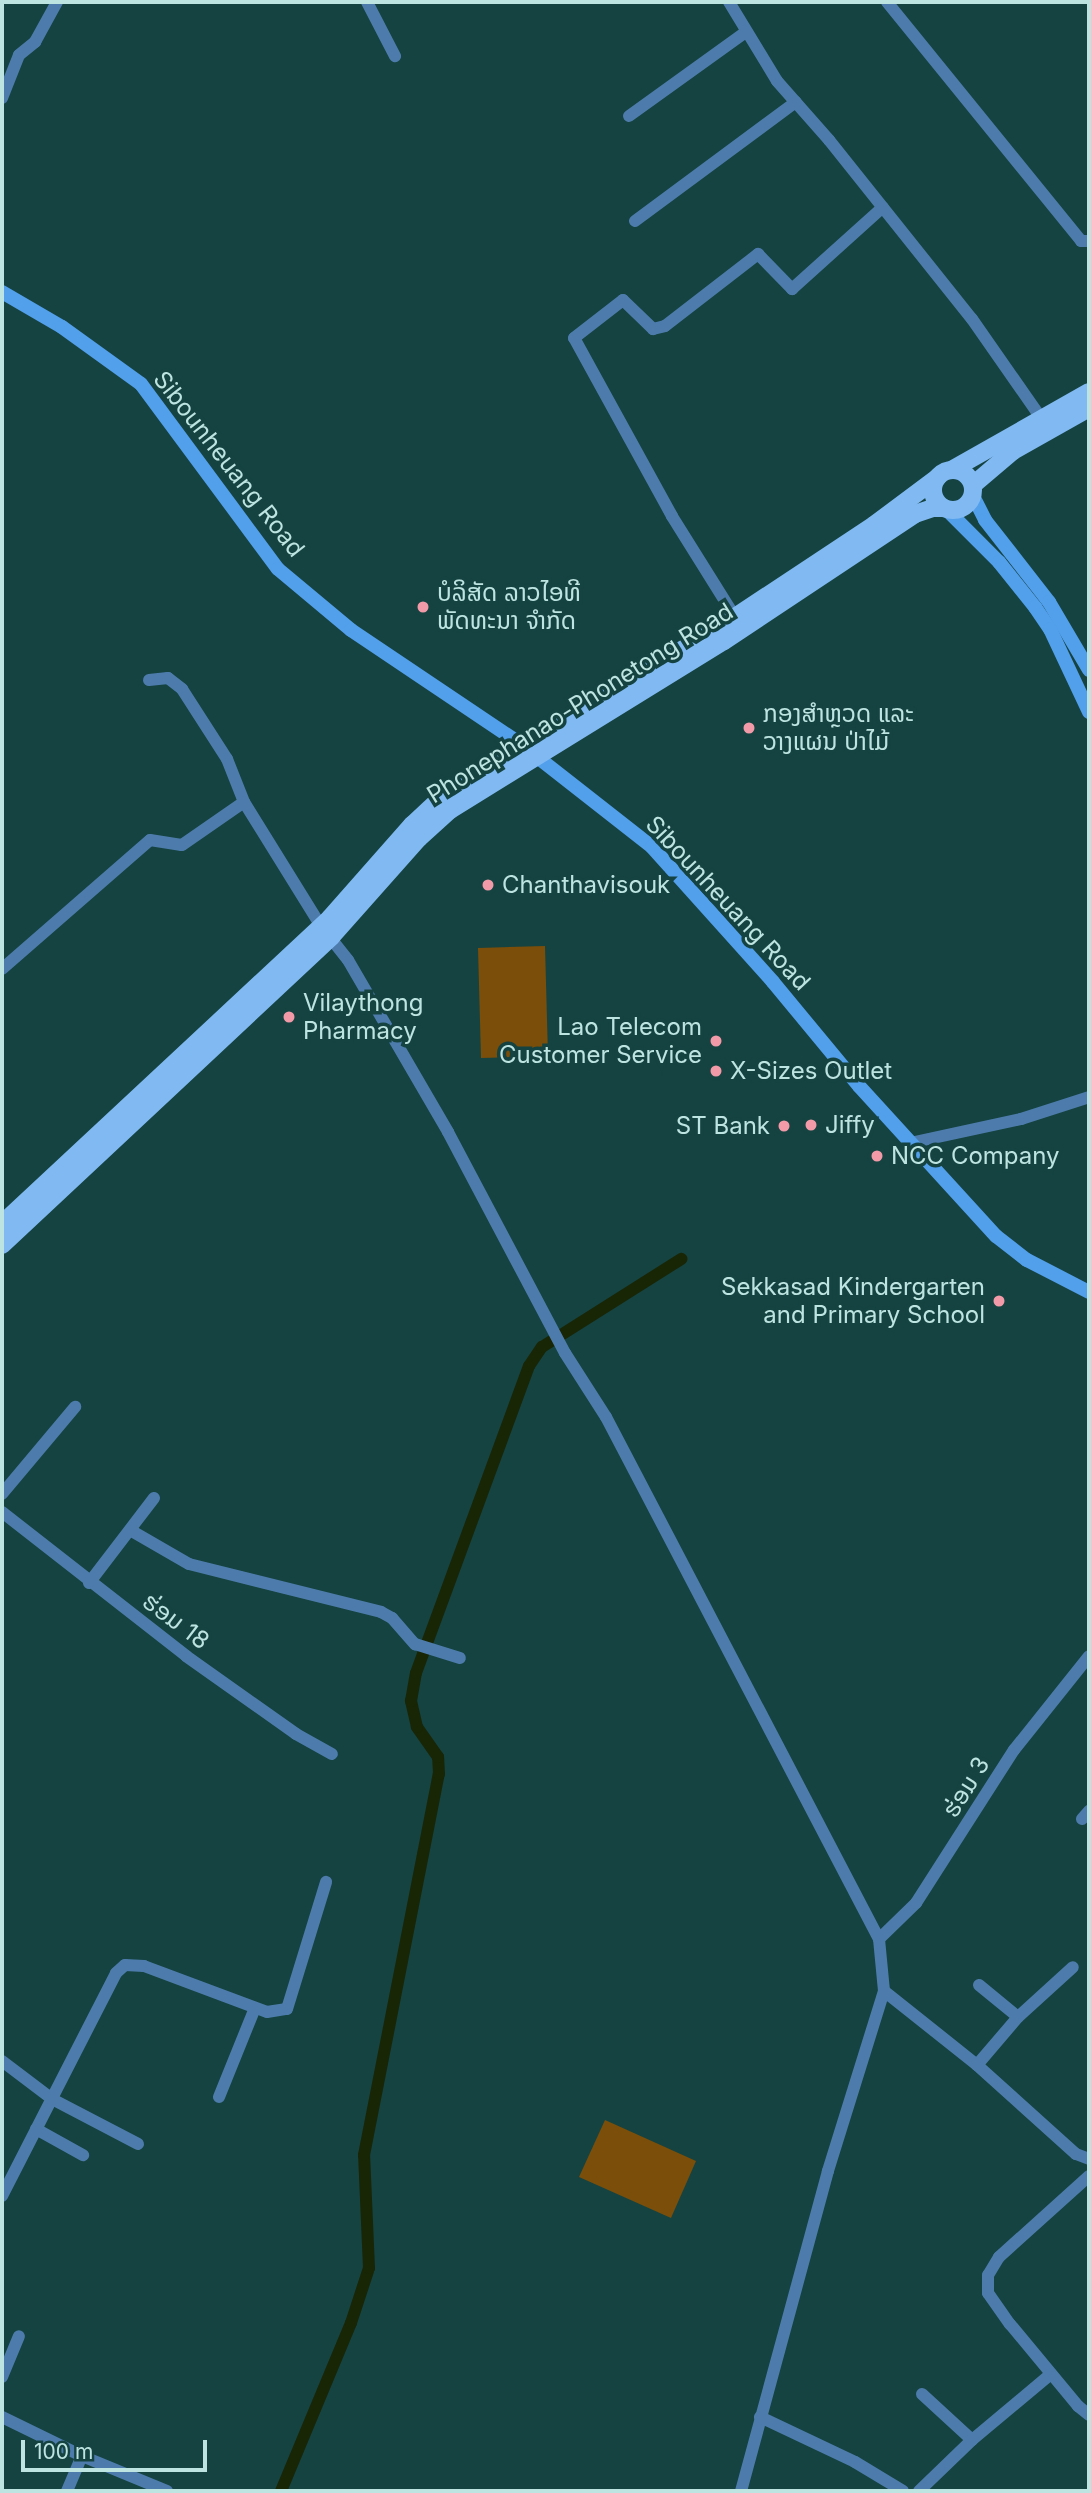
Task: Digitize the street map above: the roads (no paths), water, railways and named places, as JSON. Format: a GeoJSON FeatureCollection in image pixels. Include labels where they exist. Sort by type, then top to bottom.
{"type":"FeatureCollection","features":[{"type":"Feature","properties":{"kind":"main road","name":"Phonephanao-Phonetong Road"},"geometry":{"type":"LineString","coordinates":[[2,1224],[326,932],[412,825],[442,797],[522,745],[721,635],[735,617],[945,474],[1089,391]]}},
{"type":"Feature","properties":{"kind":"main road"},"geometry":{"type":"LineString","coordinates":[[973,491],[964,472],[945,474],[934,496],[946,509],[963,508],[973,491],[1013,451],[1089,408]]}},
{"type":"Feature","properties":{"kind":"main road","name":"Phonephanao-Phonetong Road"},"geometry":{"type":"LineString","coordinates":[[2,1245],[445,814],[721,635],[915,514],[932,508],[946,509]]}},
{"type":"Feature","properties":{"kind":"street"},"geometry":{"type":"LineString","coordinates":[[2,98],[19,55],[35,42],[57,2]]}},
{"type":"Feature","properties":{"kind":"street"},"geometry":{"type":"LineString","coordinates":[[367,2],[395,56]]}},
{"type":"Feature","properties":{"kind":"street"},"geometry":{"type":"LineString","coordinates":[[729,2],[777,81],[883,207],[972,319],[1041,418]]}},
{"type":"Feature","properties":{"kind":"street"},"geometry":{"type":"LineString","coordinates":[[887,2],[1081,241],[1089,242]]}},
{"type":"Feature","properties":{"kind":"street"},"geometry":{"type":"LineString","coordinates":[[629,116],[746,32]]}},
{"type":"Feature","properties":{"kind":"street"},"geometry":{"type":"LineString","coordinates":[[635,221],[796,102]]}},
{"type":"Feature","properties":{"kind":"street"},"geometry":{"type":"LineString","coordinates":[[735,617],[672,516],[574,338],[623,300],[653,329],[666,326],[758,254],[792,289],[883,207]]}},
{"type":"Feature","properties":{"kind":"street","name":"Sibounheuang Road"},"geometry":{"type":"LineString","coordinates":[[2,292],[62,327],[141,384],[278,569],[351,630],[522,745],[652,847],[773,982],[909,1143],[1006,1244],[1027,1261],[1089,1292]]}},
{"type":"Feature","properties":{"kind":"street"},"geometry":{"type":"LineString","coordinates":[[973,491],[1006,560],[1050,629],[1089,712]]}},
{"type":"Feature","properties":{"kind":"street"},"geometry":{"type":"LineString","coordinates":[[946,509],[1049,601],[1089,670]]}},
{"type":"Feature","properties":{"kind":"street"},"geometry":{"type":"LineString","coordinates":[[149,680],[168,678],[182,689],[227,759],[244,802],[326,932],[348,960],[448,1132],[565,1353],[606,1417],[879,1939],[884,1991],[828,2171],[741,2491]]}},
{"type":"Feature","properties":{"kind":"street"},"geometry":{"type":"LineString","coordinates":[[2,969],[150,840],[182,845],[244,802]]}},
{"type":"Feature","properties":{"kind":"street"},"geometry":{"type":"LineString","coordinates":[[909,1143],[1021,1119],[1089,1097]]}},
{"type":"Feature","properties":{"kind":"street"},"geometry":{"type":"LineString","coordinates":[[2,1494],[75,1407]]}},
{"type":"Feature","properties":{"kind":"street"},"geometry":{"type":"LineString","coordinates":[[89,1583],[154,1498]]}},
{"type":"Feature","properties":{"kind":"street","name":"ຮ່ອມ 18"},"geometry":{"type":"LineString","coordinates":[[2,1512],[89,1583],[284,1727],[332,1754]]}},
{"type":"Feature","properties":{"kind":"street"},"geometry":{"type":"LineString","coordinates":[[130,1530],[189,1564],[381,1612],[392,1618],[415,1644],[460,1658]]}},
{"type":"Feature","properties":{"kind":"street","name":"ຮ່ອມ 3"},"geometry":{"type":"LineString","coordinates":[[879,1939],[895,1926],[933,1880],[1014,1750],[1089,1656]]}},
{"type":"Feature","properties":{"kind":"street"},"geometry":{"type":"LineString","coordinates":[[2,2196],[116,1973],[125,1965],[144,1966],[267,2012],[287,2009],[326,1882]]}},
{"type":"Feature","properties":{"kind":"street"},"geometry":{"type":"LineString","coordinates":[[977,2065],[1018,2017],[1073,1967]]}},
{"type":"Feature","properties":{"kind":"street"},"geometry":{"type":"LineString","coordinates":[[979,1985],[1018,2017]]}},
{"type":"Feature","properties":{"kind":"street"},"geometry":{"type":"LineString","coordinates":[[884,1991],[977,2065],[1076,2154],[1089,2159]]}},
{"type":"Feature","properties":{"kind":"street"},"geometry":{"type":"LineString","coordinates":[[219,2097],[255,2008]]}},
{"type":"Feature","properties":{"kind":"street"},"geometry":{"type":"LineString","coordinates":[[2,2061],[52,2099],[138,2144]]}},
{"type":"Feature","properties":{"kind":"street"},"geometry":{"type":"LineString","coordinates":[[36,2129],[83,2155]]}},
{"type":"Feature","properties":{"kind":"street"},"geometry":{"type":"LineString","coordinates":[[1089,2176],[999,2257],[988,2275],[988,2293],[1051,2374],[1089,2415]]}},
{"type":"Feature","properties":{"kind":"street"},"geometry":{"type":"LineString","coordinates":[[2,2377],[19,2336]]}},
{"type":"Feature","properties":{"kind":"street"},"geometry":{"type":"LineString","coordinates":[[919,2491],[972,2440],[1051,2374]]}},
{"type":"Feature","properties":{"kind":"street"},"geometry":{"type":"LineString","coordinates":[[922,2394],[972,2440]]}},
{"type":"Feature","properties":{"kind":"street"},"geometry":{"type":"LineString","coordinates":[[2,2417],[82,2456],[167,2491]]}},
{"type":"Feature","properties":{"kind":"street"},"geometry":{"type":"LineString","coordinates":[[760,2417],[855,2462],[903,2491]]}},
{"type":"Feature","properties":{"kind":"street"},"geometry":{"type":"LineString","coordinates":[[66,2491],[82,2456]]}},
{"type":"Feature","properties":{"kind":"waterway"},"geometry":{"type":"LineString","coordinates":[[281,2491],[351,2323],[369,2268],[364,2155],[439,1774],[438,1757],[417,1727],[411,1701],[416,1673],[529,1366],[542,1347],[681,1259]]}},
{"type":"Feature","properties":{"kind":"place","name":"ບໍລິສັດ ລາວໄອທີ ພັດທະນາ ຈຳກັດ"},"geometry":{"type":"Point","coordinates":[423,607]}},
{"type":"Feature","properties":{"kind":"place","name":"ກອງສໍາຫຼວດ ແລະ ວາງແຜນ ປ່າໄມ້"},"geometry":{"type":"Point","coordinates":[749,728]}},
{"type":"Feature","properties":{"kind":"place","name":"Chanthavisouk"},"geometry":{"type":"Point","coordinates":[488,885]}},
{"type":"Feature","properties":{"kind":"place","name":"Vilaythong Pharmacy"},"geometry":{"type":"Point","coordinates":[289,1017]}},
{"type":"Feature","properties":{"kind":"place","name":"Lao Telecom Customer Service"},"geometry":{"type":"Point","coordinates":[716,1041]}},
{"type":"Feature","properties":{"kind":"place","name":"X-Sizes Outlet"},"geometry":{"type":"Point","coordinates":[716,1071]}},
{"type":"Feature","properties":{"kind":"place","name":"Jiffy"},"geometry":{"type":"Point","coordinates":[811,1125]}},
{"type":"Feature","properties":{"kind":"place","name":"ST Bank"},"geometry":{"type":"Point","coordinates":[784,1126]}},
{"type":"Feature","properties":{"kind":"place","name":"NCC Company"},"geometry":{"type":"Point","coordinates":[877,1156]}},
{"type":"Feature","properties":{"kind":"place","name":"Sekkasad Kindergarten and Primary School"},"geometry":{"type":"Point","coordinates":[999,1301]}}]}
